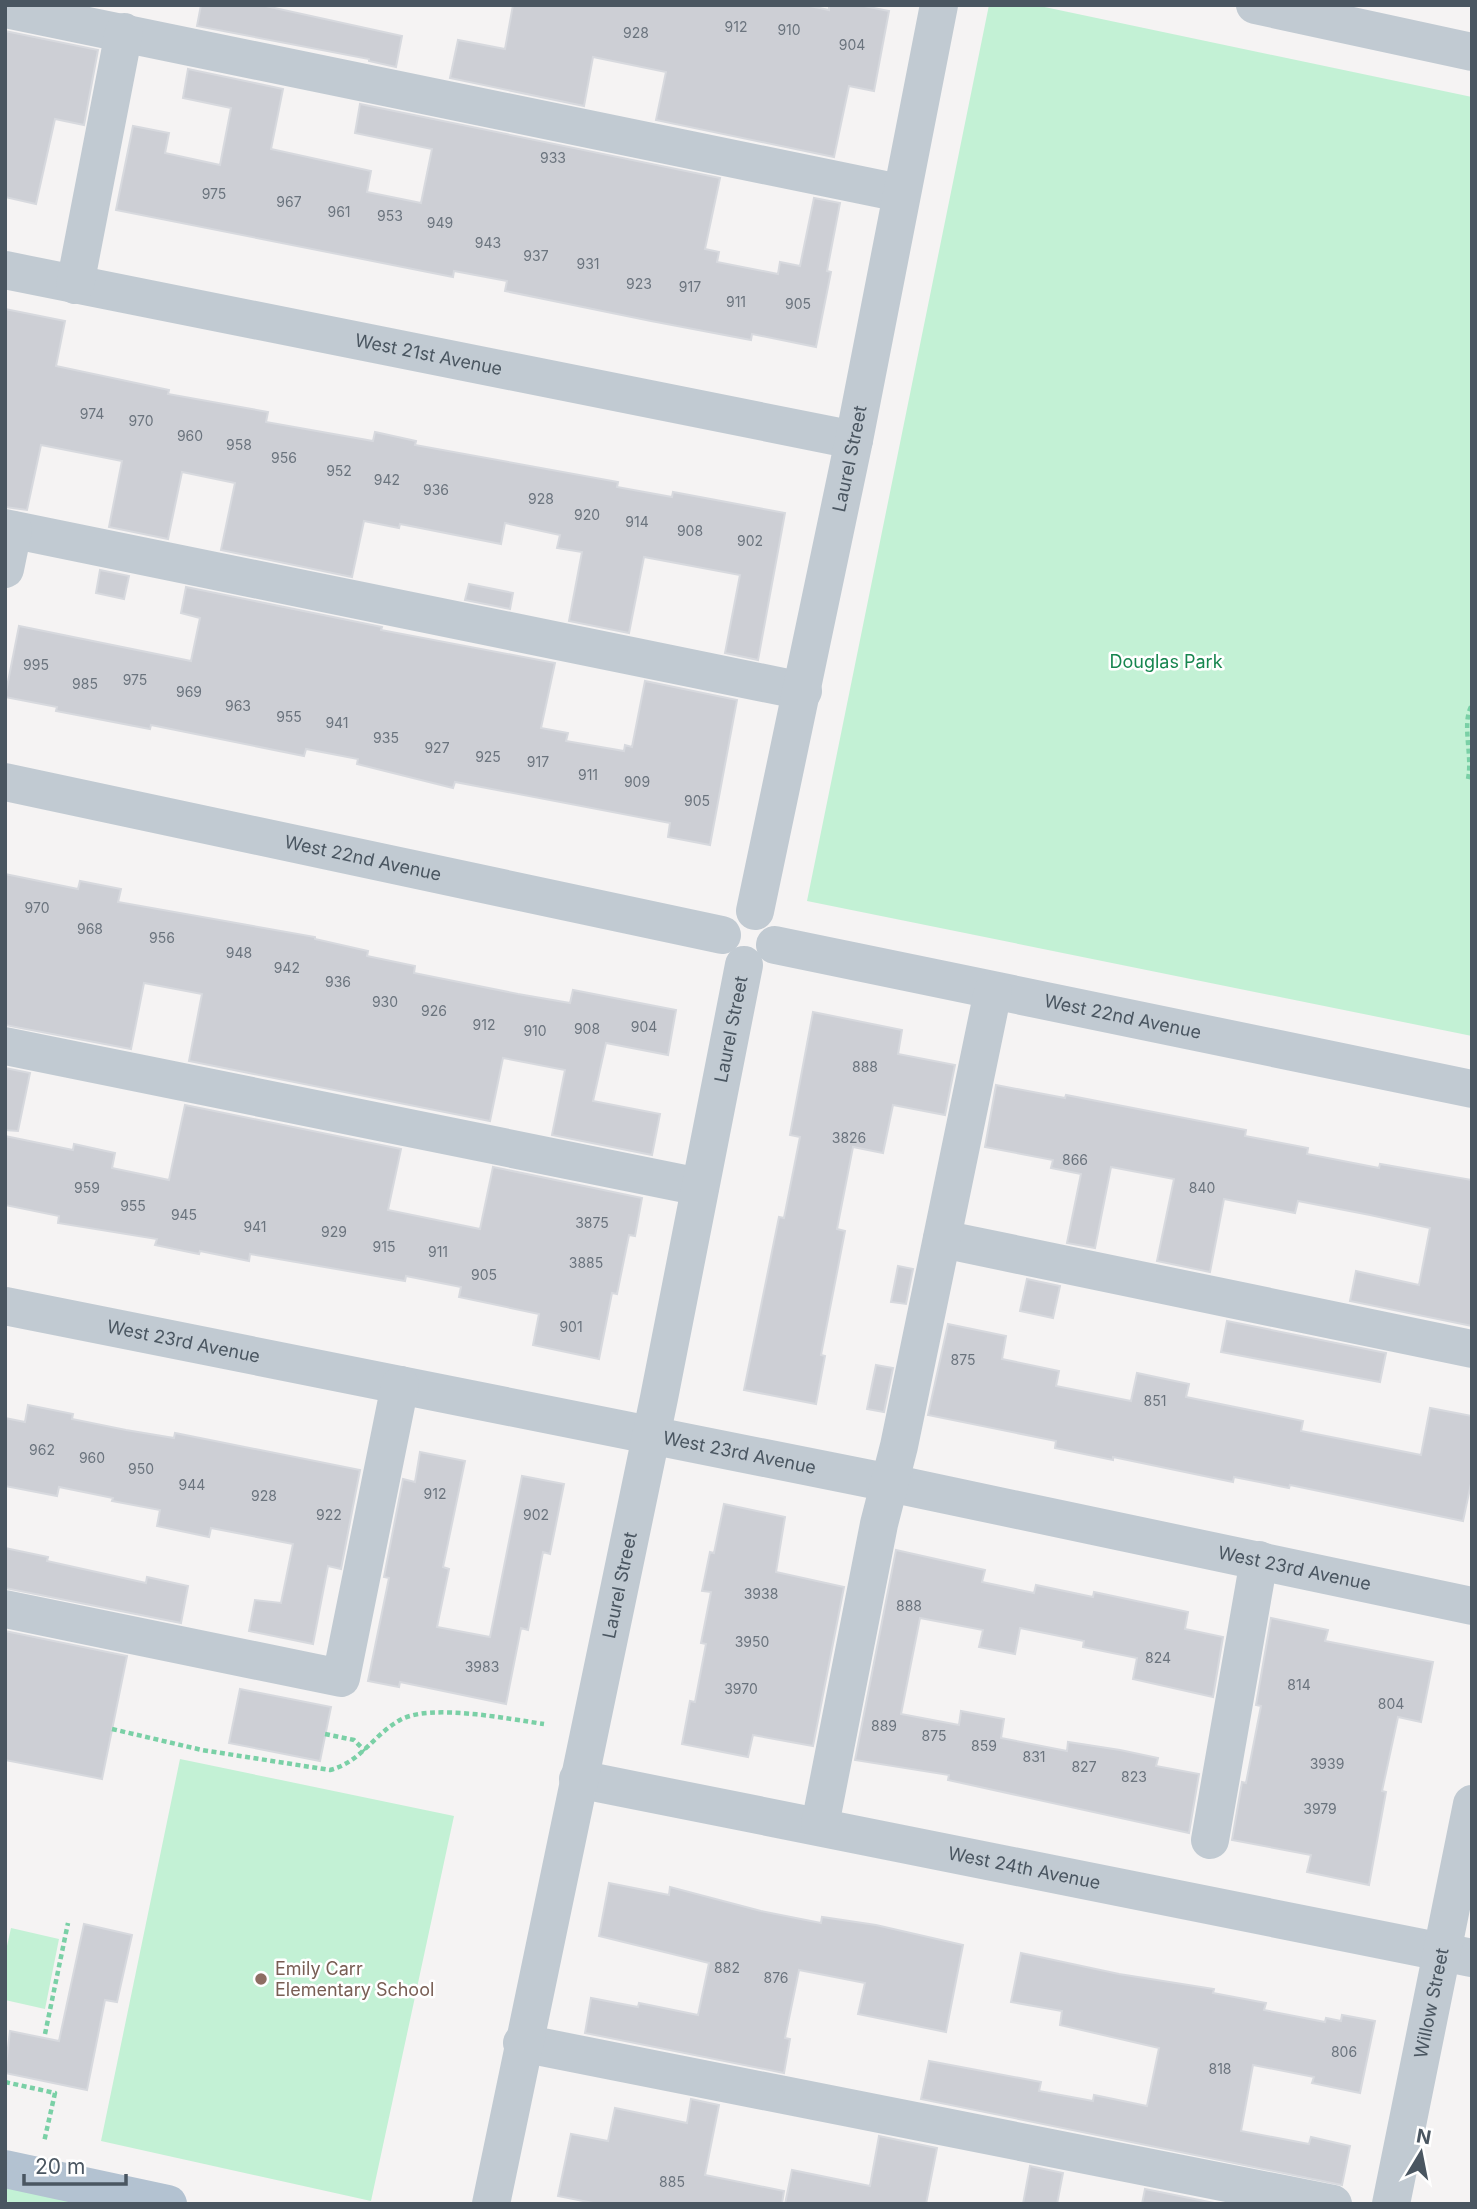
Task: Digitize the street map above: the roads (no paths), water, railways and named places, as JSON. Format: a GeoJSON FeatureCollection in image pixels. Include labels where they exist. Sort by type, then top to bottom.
{"type":"FeatureCollection","features":[{"type":"Feature","properties":{"kind":"main road"},"geometry":{"type":"LineString","coordinates":[[5,2169],[168,2204]]}},
{"type":"Feature","properties":{"kind":"street","name":"Laurel Street"},"geometry":{"type":"LineString","coordinates":[[755,911],[854,440],[900,193],[939,5]]}},
{"type":"Feature","properties":{"kind":"street"},"geometry":{"type":"LineString","coordinates":[[1255,5],[1472,52]]}},
{"type":"Feature","properties":{"kind":"street"},"geometry":{"type":"LineString","coordinates":[[5,9],[900,193]]}},
{"type":"Feature","properties":{"kind":"street"},"geometry":{"type":"LineString","coordinates":[[75,285],[124,32]]}},
{"type":"Feature","properties":{"kind":"street","name":"West 21st Avenue"},"geometry":{"type":"LineString","coordinates":[[5,270],[854,440]]}},
{"type":"Feature","properties":{"kind":"street"},"geometry":{"type":"LineString","coordinates":[[5,569],[9,529],[803,691]]}},
{"type":"Feature","properties":{"kind":"street","name":"West 22nd Avenue"},"geometry":{"type":"LineString","coordinates":[[5,782],[722,935]]}},
{"type":"Feature","properties":{"kind":"street"},"geometry":{"type":"LineString","coordinates":[[755,911],[772,924],[760,955],[727,954],[722,935],[726,924],[733,916],[755,911]]}},
{"type":"Feature","properties":{"kind":"street","name":"Laurel Street"},"geometry":{"type":"LineString","coordinates":[[491,2204],[522,2043],[652,1435],[700,1187],[760,955]]}},
{"type":"Feature","properties":{"kind":"street","name":"West 22nd Avenue"},"geometry":{"type":"LineString","coordinates":[[760,955],[993,991],[1472,1089]]}},
{"type":"Feature","properties":{"kind":"street"},"geometry":{"type":"LineString","coordinates":[[820,1825],[993,991]]}},
{"type":"Feature","properties":{"kind":"street"},"geometry":{"type":"LineString","coordinates":[[5,1046],[700,1187]]}},
{"type":"Feature","properties":{"kind":"street"},"geometry":{"type":"LineString","coordinates":[[942,1239],[1472,1349]]}},
{"type":"Feature","properties":{"kind":"street","name":"West 23rd Avenue"},"geometry":{"type":"LineString","coordinates":[[5,1306],[890,1483],[1472,1606]]}},
{"type":"Feature","properties":{"kind":"street"},"geometry":{"type":"LineString","coordinates":[[5,1609],[341,1678],[400,1385]]}},
{"type":"Feature","properties":{"kind":"street"},"geometry":{"type":"LineString","coordinates":[[1210,1840],[1259,1560]]}},
{"type":"Feature","properties":{"kind":"street","name":"West 24th Avenue"},"geometry":{"type":"LineString","coordinates":[[578,1779],[820,1825],[1457,1955]]}},
{"type":"Feature","properties":{"kind":"street","name":"Willow Street"},"geometry":{"type":"LineString","coordinates":[[1391,2204],[1457,1955],[1472,1804]]}},
{"type":"Feature","properties":{"kind":"street"},"geometry":{"type":"LineString","coordinates":[[522,2043],[1333,2204]]}},
{"type":"Feature","properties":{"kind":"place","name":"Emily Carr Elementary School"},"geometry":{"type":"Point","coordinates":[261,1979]}},
{"type":"Feature","properties":{"kind":"park label","name":"Douglas Park"},"geometry":{"type":"Point","coordinates":[1166,662]}}]}
